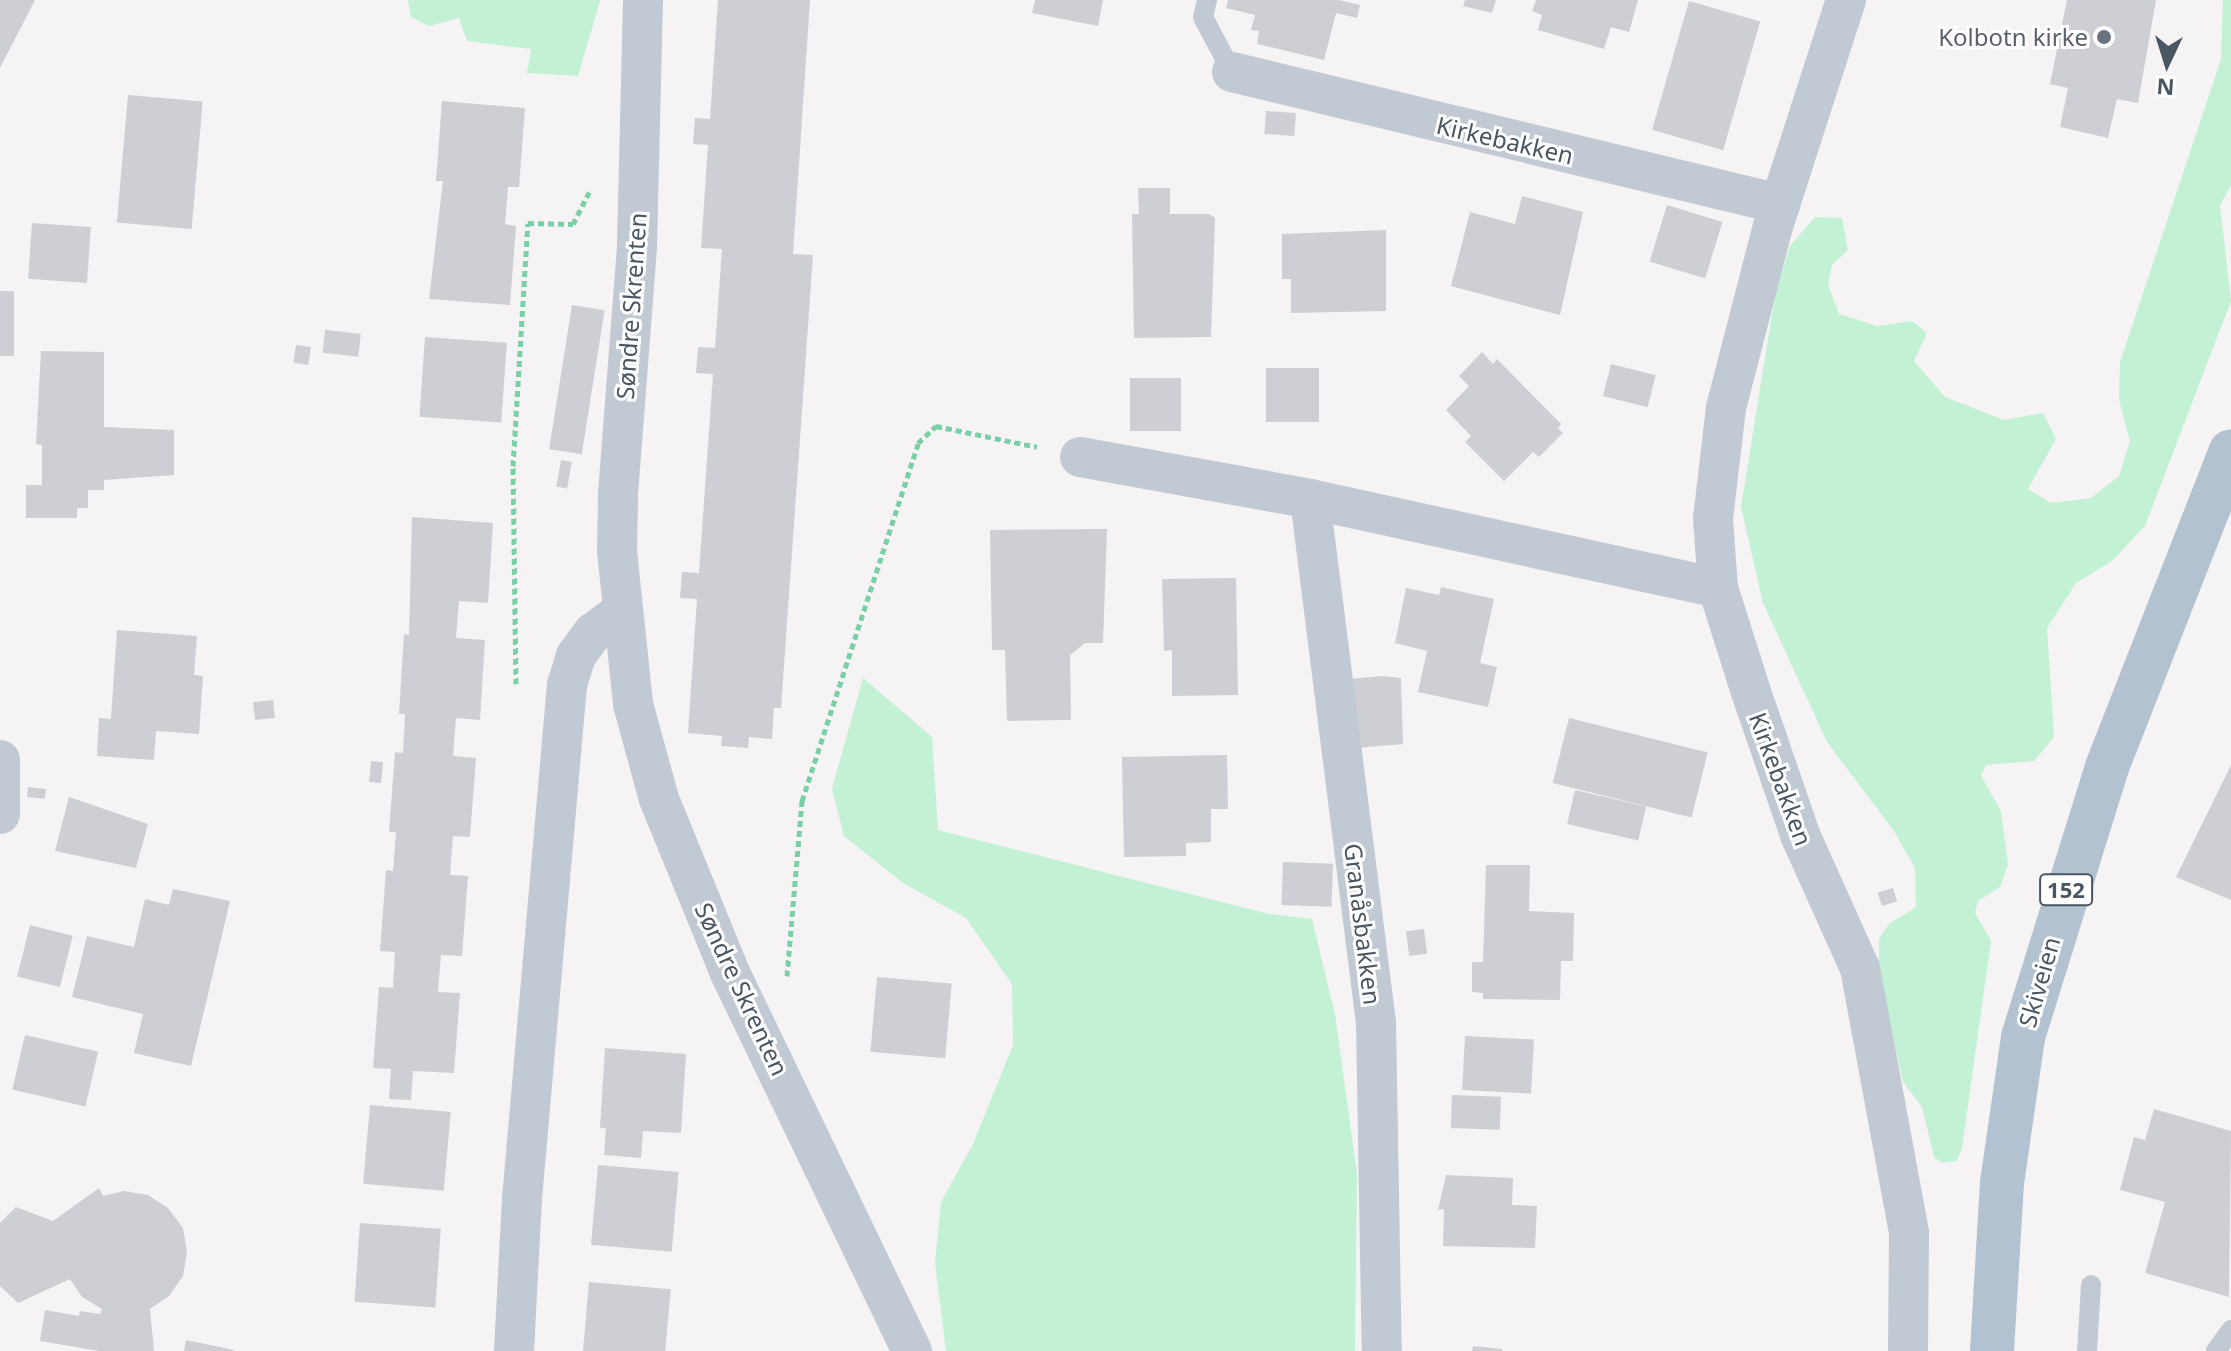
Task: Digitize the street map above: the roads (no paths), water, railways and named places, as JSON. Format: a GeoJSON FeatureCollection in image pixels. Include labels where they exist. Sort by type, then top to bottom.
{"type":"FeatureCollection","features":[{"type":"Feature","properties":{"kind":"main road","name":"Skiveien"},"geometry":{"type":"LineString","coordinates":[[1992,1351],[2002,1183],[2027,1024],[2107,767],[2231,451]]}},
{"type":"Feature","properties":{"kind":"street","name":"Søndre Skrenten"},"geometry":{"type":"LineString","coordinates":[[643,0],[637,247],[618,496],[622,611],[633,704],[659,799],[730,973],[912,1351]]}},
{"type":"Feature","properties":{"kind":"street","name":"Kirkebakken"},"geometry":{"type":"LineString","coordinates":[[1846,0],[1780,204],[1726,408],[1713,519],[1718,588],[1801,837],[1860,968],[1909,1233],[1908,1351]]}},
{"type":"Feature","properties":{"kind":"street","name":"Kirkebakken"},"geometry":{"type":"LineString","coordinates":[[1232,72],[1780,204]]}},
{"type":"Feature","properties":{"kind":"street"},"geometry":{"type":"LineString","coordinates":[[1080,457],[1310,499],[1718,588]]}},
{"type":"Feature","properties":{"kind":"street","name":"Granåsbakken"},"geometry":{"type":"LineString","coordinates":[[1310,499],[1376,1023],[1382,1351]]}},
{"type":"Feature","properties":{"kind":"street"},"geometry":{"type":"LineString","coordinates":[[514,1351],[522,1199],[567,685],[576,656],[593,633],[622,611]]}},
{"type":"Feature","properties":{"kind":"street"},"geometry":{"type":"LineString","coordinates":[[0,760],[0,814]]}},
{"type":"Feature","properties":{"kind":"lane"},"geometry":{"type":"LineString","coordinates":[[1207,0],[1203,17],[1232,72]]}},
{"type":"Feature","properties":{"kind":"lane"},"geometry":{"type":"LineString","coordinates":[[2087,1351],[2091,1285]]}},
{"type":"Feature","properties":{"kind":"lane"},"geometry":{"type":"LineString","coordinates":[[2216,1351],[2231,1330]]}},
{"type":"Feature","properties":{"kind":"place","name":"Kolbotn kirke"},"geometry":{"type":"Point","coordinates":[2104,37]}}]}
